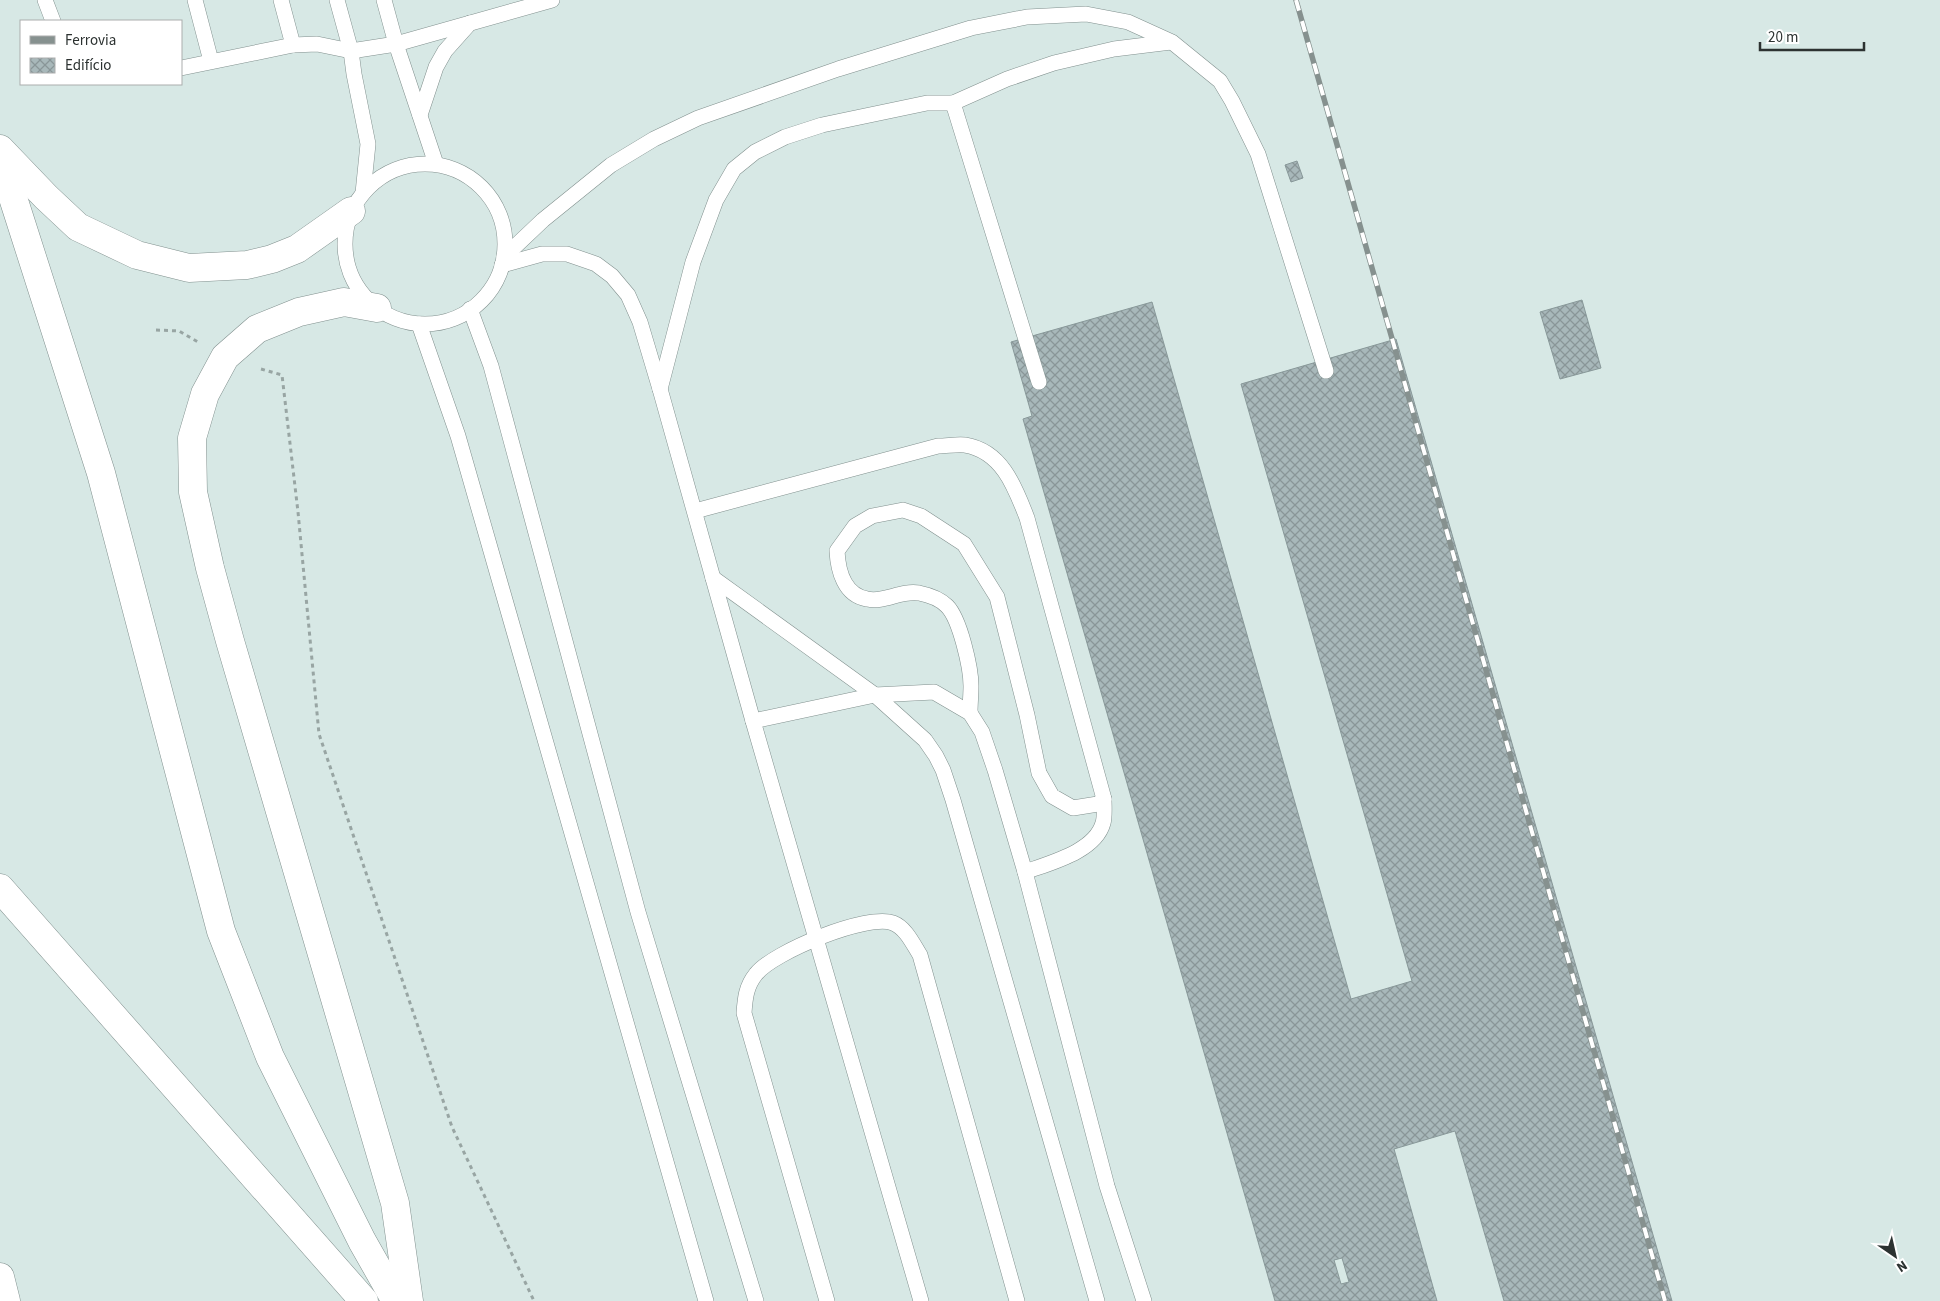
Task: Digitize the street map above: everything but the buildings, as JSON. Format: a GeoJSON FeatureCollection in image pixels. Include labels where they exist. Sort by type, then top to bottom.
{"type":"FeatureCollection","features":[{"type":"Feature","properties":{"kind":"highway"},"geometry":{"type":"LineString","coordinates":[[0,148],[46,197],[78,226],[137,255],[190,268],[247,265],[272,259],[297,249],[357,202]]}},
{"type":"Feature","properties":{"kind":"highway"},"geometry":{"type":"LineString","coordinates":[[0,157],[101,473],[222,931],[270,1057],[362,1241],[396,1301]]}},
{"type":"Feature","properties":{"kind":"highway"},"geometry":{"type":"LineString","coordinates":[[377,308],[344,302],[300,312],[257,329],[225,357],[205,394],[192,438],[192,492],[230,641],[396,1203],[409,1301]]}},
{"type":"Feature","properties":{"kind":"highway"},"geometry":{"type":"LineString","coordinates":[[0,888],[364,1301]]}},
{"type":"Feature","properties":{"kind":"highway"},"geometry":{"type":"LineString","coordinates":[[0,1277],[6,1301]]}},
{"type":"Feature","properties":{"kind":"lane"},"geometry":{"type":"LineString","coordinates":[[45,0],[53,20]]}},
{"type":"Feature","properties":{"kind":"lane"},"geometry":{"type":"LineString","coordinates":[[195,0],[211,62]]}},
{"type":"Feature","properties":{"kind":"lane"},"geometry":{"type":"LineString","coordinates":[[280,0],[293,45]]}},
{"type":"Feature","properties":{"kind":"lane"},"geometry":{"type":"LineString","coordinates":[[338,0],[351,51],[368,144],[357,202],[345,232],[345,254],[351,275],[361,294],[377,308],[397,319],[419,324],[441,322],[462,315],[481,301],[497,278],[503,262],[505,236],[500,215],[490,196],[476,181],[457,170],[436,164],[415,164],[386,174],[357,202]]}},
{"type":"Feature","properties":{"kind":"lane"},"geometry":{"type":"LineString","coordinates":[[384,0],[396,44],[436,164]]}},
{"type":"Feature","properties":{"kind":"lane"},"geometry":{"type":"LineString","coordinates":[[182,68],[293,45],[317,44],[351,51],[396,44],[532,3],[552,0]]}},
{"type":"Feature","properties":{"kind":"lane"},"geometry":{"type":"LineString","coordinates":[[503,262],[568,198],[611,165],[654,140],[698,118],[838,69],[971,28],[1027,18],[1086,14],[1128,22],[1172,42],[1220,81],[1258,154],[1326,371]]}},
{"type":"Feature","properties":{"kind":"lane"},"geometry":{"type":"LineString","coordinates":[[420,115],[436,67],[445,51],[470,23]]}},
{"type":"Feature","properties":{"kind":"lane"},"geometry":{"type":"LineString","coordinates":[[660,389],[693,262],[716,200],[734,169],[755,152],[785,137],[822,125],[927,103],[953,103],[1007,79],[1054,63],[1114,49],[1172,42]]}},
{"type":"Feature","properties":{"kind":"lane"},"geometry":{"type":"LineString","coordinates":[[953,103],[1039,382]]}},
{"type":"Feature","properties":{"kind":"lane"},"geometry":{"type":"LineString","coordinates":[[503,262],[542,254],[567,254],[596,264],[612,276],[628,294],[640,322],[921,1301]]}},
{"type":"Feature","properties":{"kind":"lane"},"geometry":{"type":"LineString","coordinates":[[470,309],[491,366],[638,912],[756,1301]]}},
{"type":"Feature","properties":{"kind":"lane"},"geometry":{"type":"LineString","coordinates":[[419,324],[458,436],[706,1301]]}},
{"type":"Feature","properties":{"kind":"lane"},"geometry":{"type":"LineString","coordinates":[[695,511],[938,446],[964,445],[983,450],[1001,465],[1014,486],[1027,518],[1104,799],[1104,823],[1092,841],[1065,858],[1025,872]]}},
{"type":"Feature","properties":{"kind":"lane"},"geometry":{"type":"LineString","coordinates":[[970,713],[972,684],[965,649],[954,616],[947,606],[937,599],[904,592],[883,599],[868,599],[853,593],[840,573],[837,551],[855,526],[872,516],[903,510],[921,516],[964,544],[997,597],[1027,714],[1039,773],[1045,784],[1052,796],[1072,808],[1098,804],[1104,799]]}},
{"type":"Feature","properties":{"kind":"lane"},"geometry":{"type":"LineString","coordinates":[[714,578],[875,695],[925,740],[936,756],[943,770],[1097,1301]]}},
{"type":"Feature","properties":{"kind":"lane"},"geometry":{"type":"LineString","coordinates":[[753,721],[875,695],[934,692],[970,713],[982,732],[995,770],[1025,872],[1107,1186],[1144,1301]]}},
{"type":"Feature","properties":{"kind":"lane"},"geometry":{"type":"LineString","coordinates":[[826,1301],[744,1013],[746,990],[756,973],[772,960],[816,938],[866,923],[883,921],[894,923],[904,931],[920,955],[1017,1301]]}},
{"type":"Feature","properties":{"kind":"path"},"geometry":{"type":"LineString","coordinates":[[156,330],[179,330],[225,357],[282,375],[298,512],[319,734],[452,1127],[534,1301]]}},
{"type":"Feature","properties":{"kind":"railway"},"geometry":{"type":"LineString","coordinates":[[1296,0],[1665,1301]]}}]}
